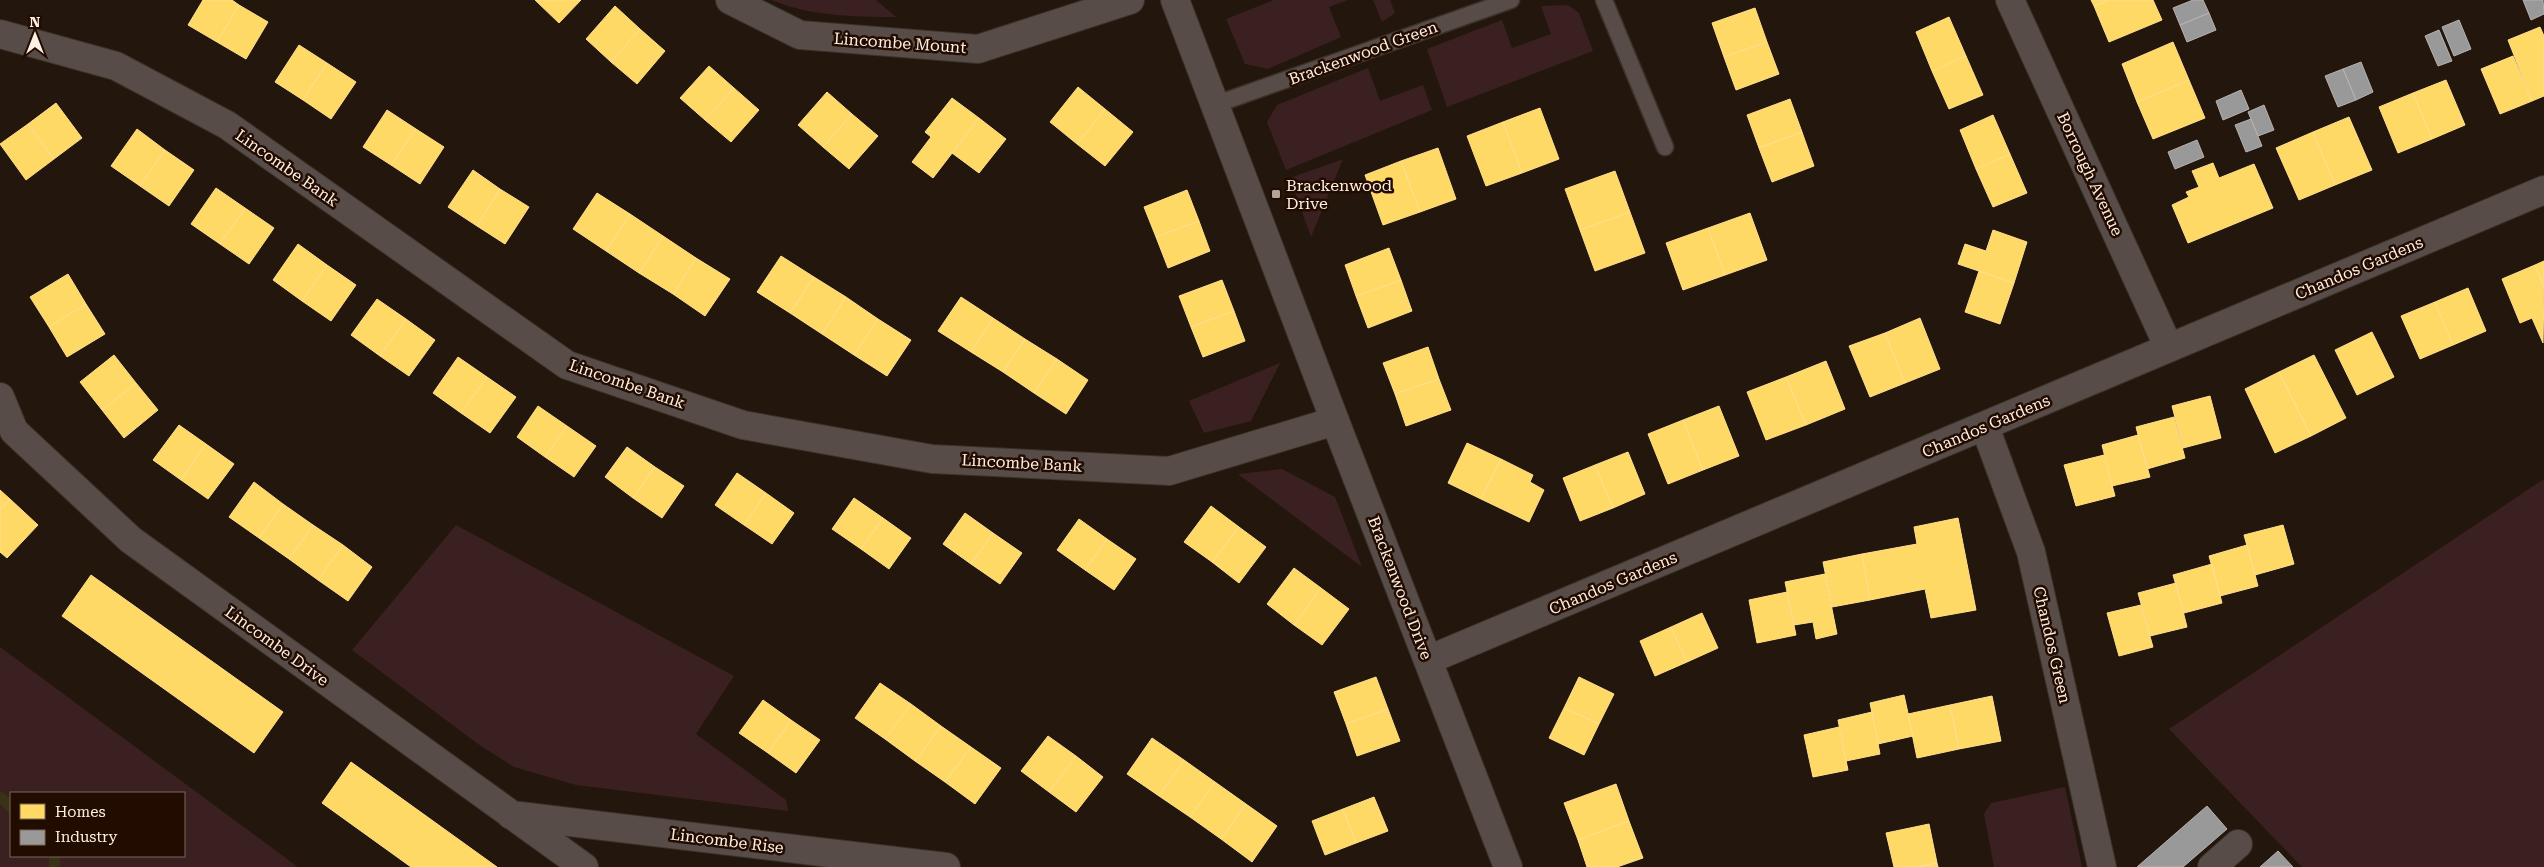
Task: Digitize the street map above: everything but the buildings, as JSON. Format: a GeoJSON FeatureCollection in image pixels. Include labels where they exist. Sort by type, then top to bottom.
{"type":"FeatureCollection","features":[{"type":"Feature","properties":{"kind":"street","name":"Lincombe Mount"},"geometry":{"type":"LineString","coordinates":[[730,0],[800,35],[978,49],[1130,0]]}},
{"type":"Feature","properties":{"kind":"street","name":"Brackenwood Drive"},"geometry":{"type":"LineString","coordinates":[[1175,0],[1335,421],[1508,867]]}},
{"type":"Feature","properties":{"kind":"street","name":"Borrough Avenue"},"geometry":{"type":"LineString","coordinates":[[2010,0],[2169,348]]}},
{"type":"Feature","properties":{"kind":"street","name":"Lincombe Bank"},"geometry":{"type":"LineString","coordinates":[[0,34],[116,66],[227,126],[567,365],[743,424],[932,458],[1169,470],[1335,421]]}},
{"type":"Feature","properties":{"kind":"street","name":"Chandos Gardens"},"geometry":{"type":"LineString","coordinates":[[1428,660],[2544,190]]}},
{"type":"Feature","properties":{"kind":"street","name":"Lincombe Drive"},"geometry":{"type":"LineString","coordinates":[[0,397],[14,432],[131,540],[584,867]]}},
{"type":"Feature","properties":{"kind":"street","name":"Chandos Green"},"geometry":{"type":"LineString","coordinates":[[1985,427],[2031,552],[2102,867]]}},
{"type":"Feature","properties":{"kind":"street","name":"Lincombe Rise"},"geometry":{"type":"LineString","coordinates":[[509,814],[946,867]]}},
{"type":"Feature","properties":{"kind":"street"},"geometry":{"type":"LineString","coordinates":[[2212,867],[2238,844]]}},
{"type":"Feature","properties":{"kind":"lane","name":"Brackenwood Green"},"geometry":{"type":"LineString","coordinates":[[1214,105],[1511,0]]}},
{"type":"Feature","properties":{"kind":"lane"},"geometry":{"type":"LineString","coordinates":[[1604,0],[1666,147]]}},
{"type":"Feature","properties":{"kind":"shaded area"},"geometry":{"type":"Polygon","coordinates":[[[771,0],[876,0],[896,17],[832,15],[801,9],[771,0]]]}},
{"type":"Feature","properties":{"kind":"shaded area"},"geometry":{"type":"Polygon","coordinates":[[[1274,0],[1348,0],[1329,7],[1341,37],[1268,69],[1245,64],[1226,19],[1274,0]]]}},
{"type":"Feature","properties":{"kind":"shaded area"},"geometry":{"type":"Polygon","coordinates":[[[1373,0],[1390,0],[1395,13],[1382,22],[1373,0]]]}},
{"type":"Feature","properties":{"kind":"shaded area"},"geometry":{"type":"Polygon","coordinates":[[[1568,5],[1579,13],[1593,51],[1447,107],[1427,49],[1502,20],[1512,48],[1551,34],[1541,6],[1568,5]]]}},
{"type":"Feature","properties":{"kind":"shaded area"},"geometry":{"type":"Polygon","coordinates":[[[1368,68],[1380,101],[1423,85],[1432,110],[1286,170],[1267,122],[1277,105],[1368,68]]]}},
{"type":"Feature","properties":{"kind":"shaded area"},"geometry":{"type":"Polygon","coordinates":[[[1343,159],[1311,237],[1290,178],[1343,159]]]}},
{"type":"Feature","properties":{"kind":"shaded area"},"geometry":{"type":"Polygon","coordinates":[[[1280,363],[1251,421],[1204,433],[1189,401],[1280,363]]]}},
{"type":"Feature","properties":{"kind":"shaded area"},"geometry":{"type":"Polygon","coordinates":[[[1282,469],[1335,497],[1362,567],[1238,474],[1282,469]]]}},
{"type":"Feature","properties":{"kind":"shaded area"},"geometry":{"type":"Polygon","coordinates":[[[2544,479],[2544,867],[2302,867],[2169,729],[2544,479]]]}},
{"type":"Feature","properties":{"kind":"shaded area"},"geometry":{"type":"Polygon","coordinates":[[[456,525],[734,676],[696,734],[786,800],[788,811],[576,785],[514,767],[478,744],[352,650],[456,525]]]}},
{"type":"Feature","properties":{"kind":"shaded area"},"geometry":{"type":"Polygon","coordinates":[[[0,647],[298,867],[0,867],[0,647]]]}},
{"type":"Feature","properties":{"kind":"shaded area"},"geometry":{"type":"Polygon","coordinates":[[[2065,787],[2082,867],[1994,867],[1984,814],[1991,803],[2065,787]]]}},
{"type":"Feature","properties":{"kind":"waterway"},"geometry":{"type":"LineString","coordinates":[[0,797],[10,806]]}},
{"type":"Feature","properties":{"kind":"waterway"},"geometry":{"type":"LineString","coordinates":[[54,867],[55,857]]}},
{"type":"Feature","properties":{"kind":"place","name":"Brackenwood Drive"},"geometry":{"type":"Point","coordinates":[1276,194]}}]}
